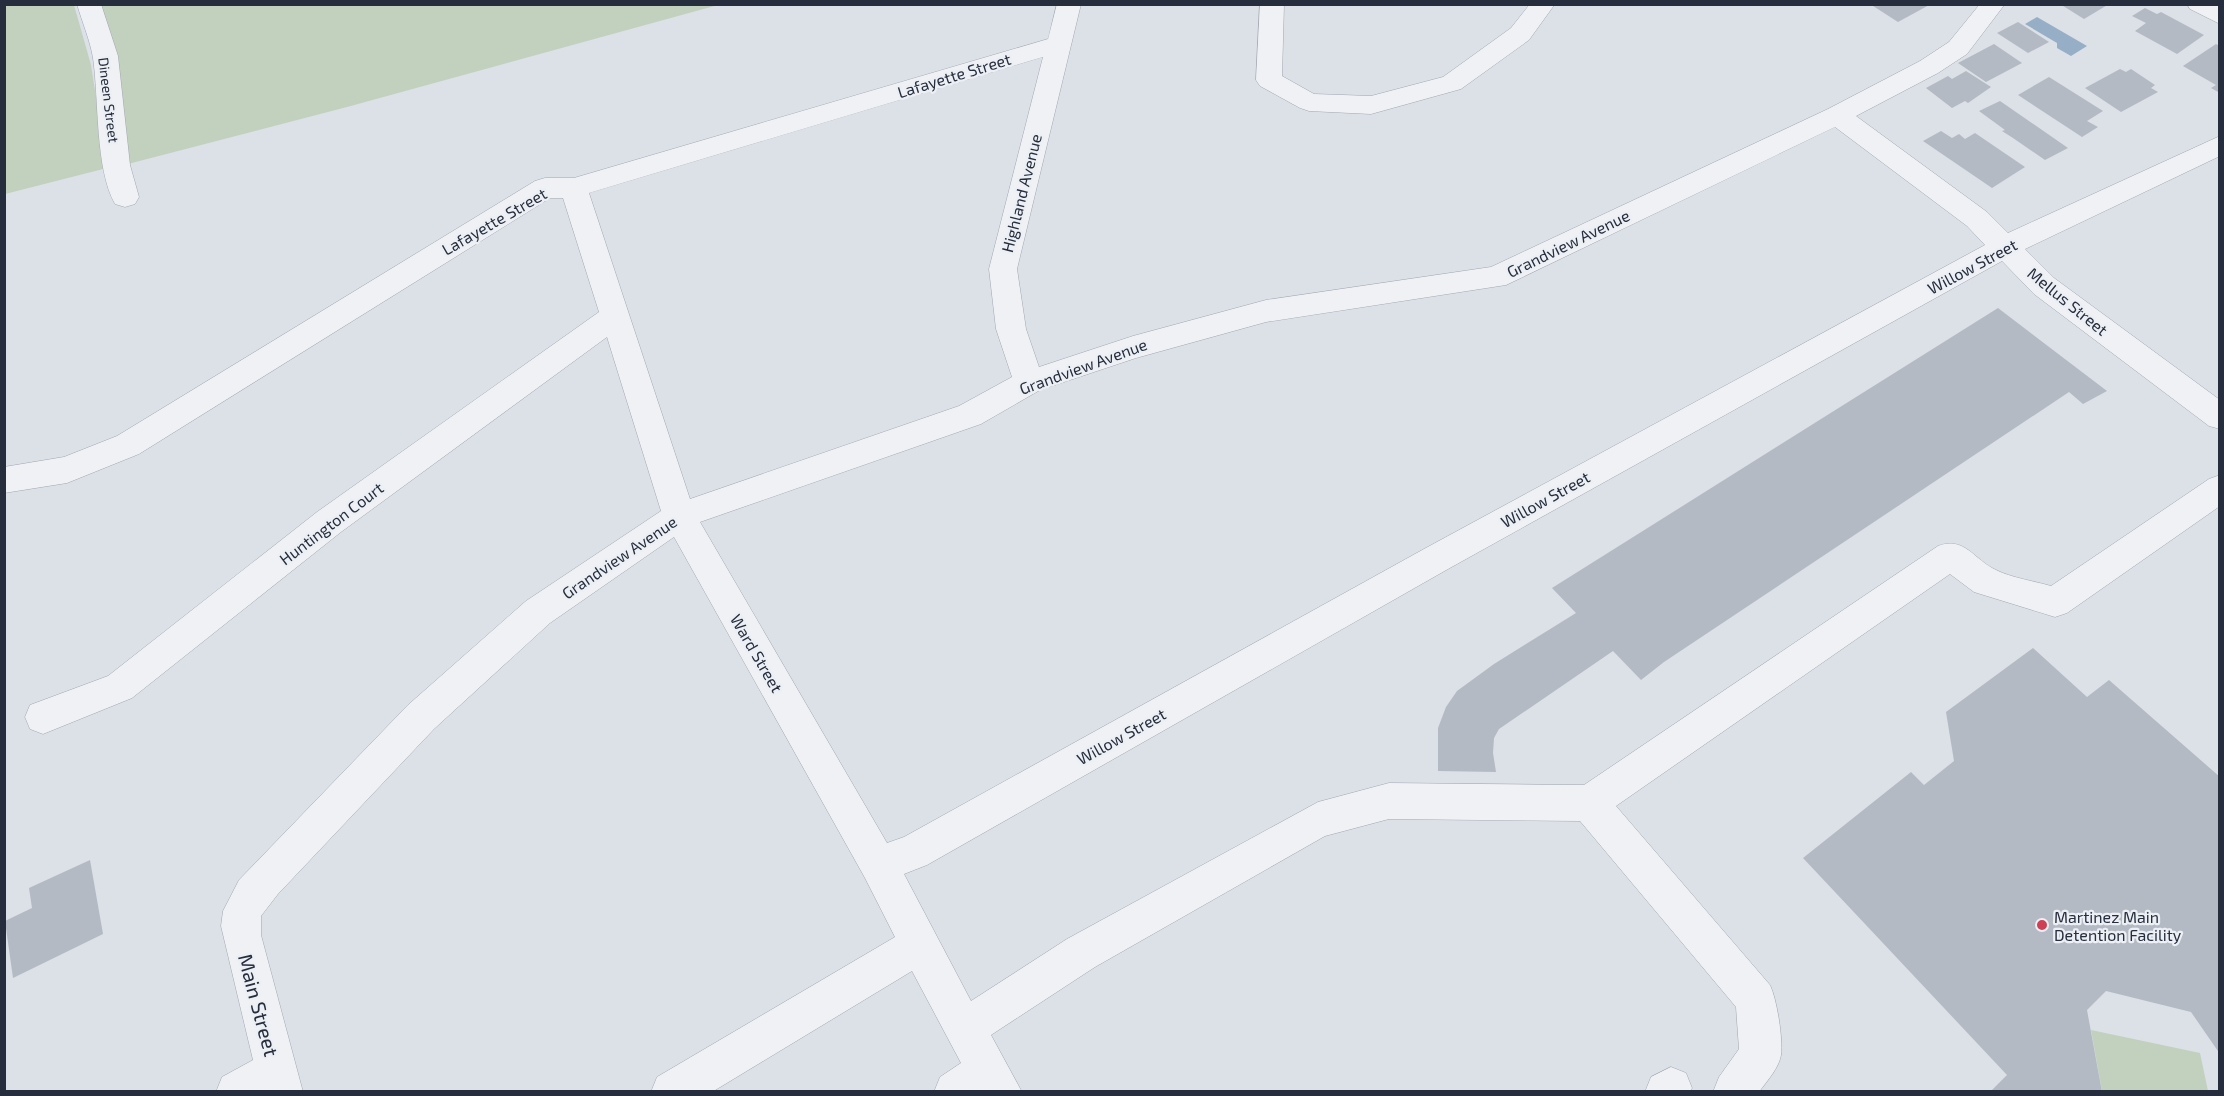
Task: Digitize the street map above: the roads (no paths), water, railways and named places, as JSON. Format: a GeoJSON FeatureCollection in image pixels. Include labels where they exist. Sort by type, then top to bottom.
{"type":"FeatureCollection","features":[{"type":"Feature","properties":{"kind":"street","name":"Dineen Street"},"geometry":{"type":"LineString","coordinates":[[89,4],[105,56],[117,165],[125,197]]}},
{"type":"Feature","properties":{"kind":"street","name":"Highland Avenue"},"geometry":{"type":"LineString","coordinates":[[1029,382],[1011,328],[1003,269],[1069,4]]}},
{"type":"Feature","properties":{"kind":"street"},"geometry":{"type":"LineString","coordinates":[[1272,4],[1269,80],[1309,102],[1371,105],[1452,83],[1520,34],[1543,4]]}},
{"type":"Feature","properties":{"kind":"street","name":"Grandview Avenue"},"geometry":{"type":"LineString","coordinates":[[238,918],[264,880],[421,717],[538,612],[679,516],[970,415],[1029,382],[1133,347],[1266,311],[1496,277],[1837,115],[1929,67],[1958,48],[1993,4]]}},
{"type":"Feature","properties":{"kind":"street"},"geometry":{"type":"LineString","coordinates":[[2199,4],[2220,16]]}},
{"type":"Feature","properties":{"kind":"street","name":"Lafayette Street"},"geometry":{"type":"LineString","coordinates":[[4,480],[67,470],[128,445],[545,188],[574,188],[1058,44]]}},
{"type":"Feature","properties":{"kind":"street","name":"Mellus Street"},"geometry":{"type":"LineString","coordinates":[[1837,115],[1977,219],[2044,286],[2220,417]]}},
{"type":"Feature","properties":{"kind":"street","name":"Willow Street"},"geometry":{"type":"LineString","coordinates":[[878,865],[914,852],[1436,559],[2006,246],[2220,145]]}},
{"type":"Feature","properties":{"kind":"street","name":"Ward Street"},"geometry":{"type":"LineString","coordinates":[[574,188],[679,516],[878,865],[964,1029],[994,1080]]}},
{"type":"Feature","properties":{"kind":"street","name":"Huntington Court"},"geometry":{"type":"LineString","coordinates":[[43,717],[120,687],[329,522],[614,317]]}},
{"type":"Feature","properties":{"kind":"street"},"geometry":{"type":"LineString","coordinates":[[964,1029],[1081,953],[1318,820],[1389,801],[1589,803],[1950,556],[1986,582],[2055,602],[2220,488]]}},
{"type":"Feature","properties":{"kind":"street"},"geometry":{"type":"LineString","coordinates":[[1589,803],[1756,999],[1760,1055],[1734,1092]]}},
{"type":"Feature","properties":{"kind":"street","name":"Main Street"},"geometry":{"type":"LineString","coordinates":[[238,918],[279,1081]]}},
{"type":"Feature","properties":{"kind":"street"},"geometry":{"type":"LineString","coordinates":[[672,1092],[921,944]]}},
{"type":"Feature","properties":{"kind":"street"},"geometry":{"type":"LineString","coordinates":[[955,1092],[994,1080]]}},
{"type":"Feature","properties":{"kind":"street"},"geometry":{"type":"LineString","coordinates":[[237,1092],[279,1081]]}},
{"type":"Feature","properties":{"kind":"water"},"geometry":{"type":"Polygon","coordinates":[[[2037,17],[2087,46],[2071,56],[2057,48],[2057,43],[2025,24],[2037,17]]]}},
{"type":"Feature","properties":{"kind":"place","name":"Martinez Main Detention Facility"},"geometry":{"type":"Point","coordinates":[2042,925]}}]}
